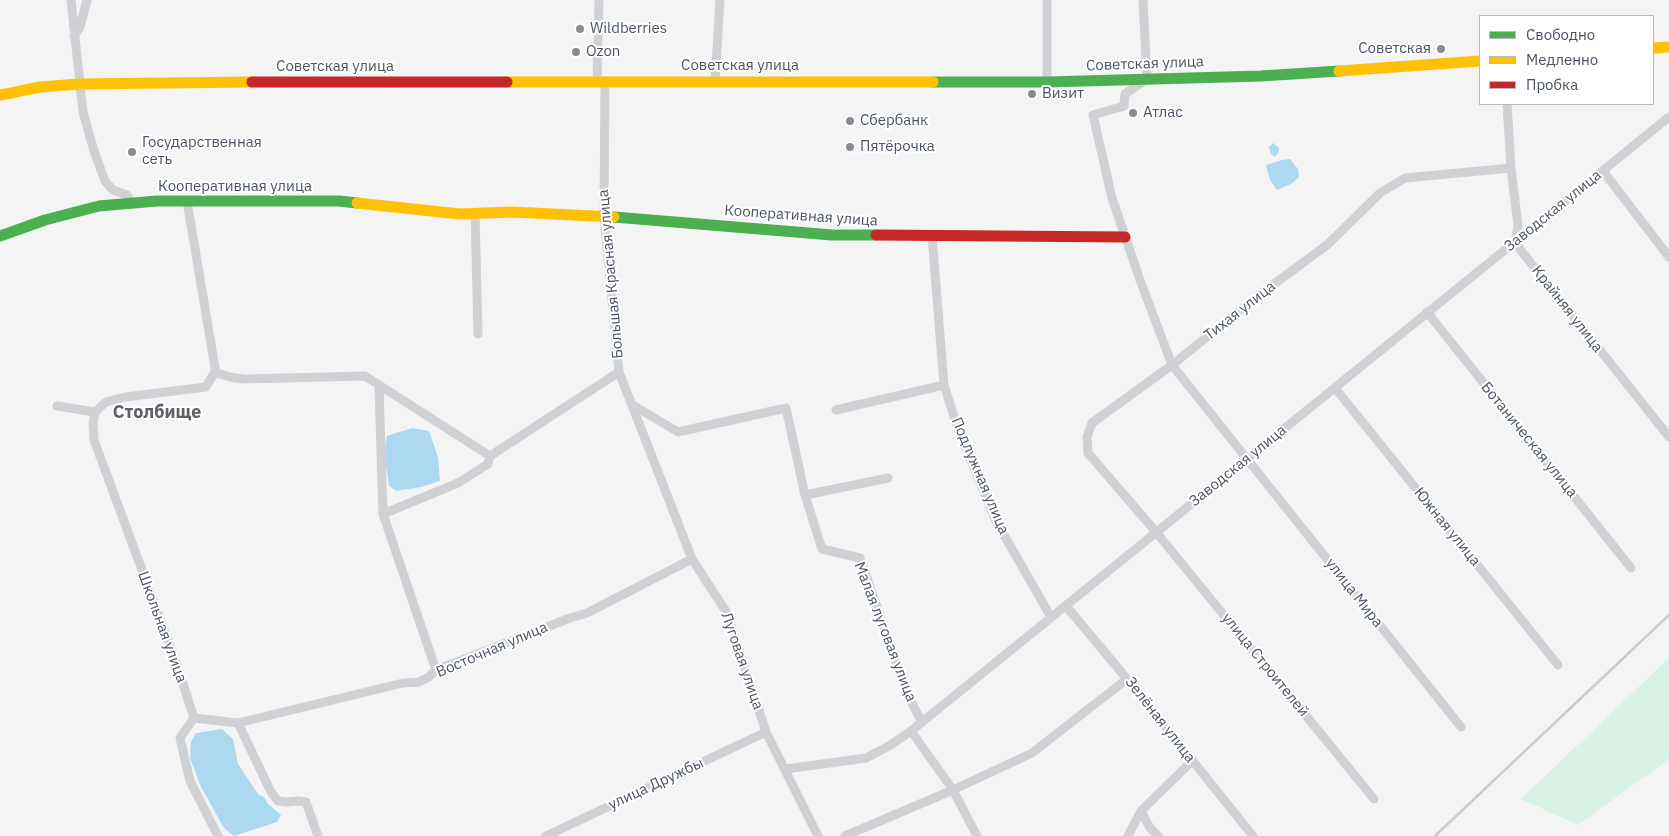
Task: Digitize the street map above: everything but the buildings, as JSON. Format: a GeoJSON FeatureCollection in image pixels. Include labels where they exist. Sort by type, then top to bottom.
{"type":"FeatureCollection","features":[{"type":"Feature","properties":{"kind":"street"},"geometry":{"type":"LineString","coordinates":[[70,0],[83,112],[105,181],[113,190],[127,195],[132,204]]}},
{"type":"Feature","properties":{"kind":"street"},"geometry":{"type":"LineString","coordinates":[[74,36],[80,27],[88,0]]}},
{"type":"Feature","properties":{"kind":"street","name":"Большая Красная улица"},"geometry":{"type":"LineString","coordinates":[[599,0],[604,216],[619,372],[631,404]]}},
{"type":"Feature","properties":{"kind":"street"},"geometry":{"type":"LineString","coordinates":[[715,81],[720,0]]}},
{"type":"Feature","properties":{"kind":"street"},"geometry":{"type":"LineString","coordinates":[[1047,0],[1047,82]]}},
{"type":"Feature","properties":{"kind":"street"},"geometry":{"type":"LineString","coordinates":[[1143,0],[1147,79],[1125,94],[1124,106],[1093,115],[1112,198],[1172,365],[1248,459]]}},
{"type":"Feature","properties":{"kind":"street"},"geometry":{"type":"LineString","coordinates":[[1654,48],[1669,47]]}},
{"type":"Feature","properties":{"kind":"street","name":"Советская улица"},"geometry":{"type":"LineString","coordinates":[[0,95],[40,87],[79,84],[601,81],[1047,82],[1261,76],[1479,61]]}},
{"type":"Feature","properties":{"kind":"street"},"geometry":{"type":"LineString","coordinates":[[1507,105],[1511,168],[1518,226],[1515,243]]}},
{"type":"Feature","properties":{"kind":"street","name":"Заводская улица"},"geometry":{"type":"LineString","coordinates":[[786,770],[866,758],[889,746],[911,731],[1669,117]]}},
{"type":"Feature","properties":{"kind":"street","name":"Тихая улица"},"geometry":{"type":"LineString","coordinates":[[1156,532],[1088,453],[1087,437],[1092,423],[1172,365],[1259,295],[1327,245],[1380,194],[1405,178],[1511,168]]}},
{"type":"Feature","properties":{"kind":"street"},"geometry":{"type":"LineString","coordinates":[[1603,171],[1669,257]]}},
{"type":"Feature","properties":{"kind":"street"},"geometry":{"type":"LineString","coordinates":[[187,201],[216,374]]}},
{"type":"Feature","properties":{"kind":"street","name":"Кооперативная улица"},"geometry":{"type":"LineString","coordinates":[[0,236],[73,212],[99,206],[187,201],[339,201],[460,214],[512,212],[604,216],[803,234],[1125,237]]}},
{"type":"Feature","properties":{"kind":"street"},"geometry":{"type":"LineString","coordinates":[[475,213],[478,334]]}},
{"type":"Feature","properties":{"kind":"street","name":"Подлужная улица"},"geometry":{"type":"LineString","coordinates":[[932,236],[944,385],[958,429],[996,521],[1051,617]]}},
{"type":"Feature","properties":{"kind":"street","name":"Крайняя улица"},"geometry":{"type":"LineString","coordinates":[[1515,243],[1669,437]]}},
{"type":"Feature","properties":{"kind":"street","name":"Ботаническая улица"},"geometry":{"type":"LineString","coordinates":[[1427,312],[1631,568]]}},
{"type":"Feature","properties":{"kind":"street"},"geometry":{"type":"LineString","coordinates":[[383,514],[458,483],[488,464],[490,456],[619,372]]}},
{"type":"Feature","properties":{"kind":"street"},"geometry":{"type":"LineString","coordinates":[[216,374],[244,380],[365,376],[490,456]]}},
{"type":"Feature","properties":{"kind":"street"},"geometry":{"type":"LineString","coordinates":[[57,406],[95,412],[106,402],[125,397],[206,387],[213,375],[216,374]]}},
{"type":"Feature","properties":{"kind":"street"},"geometry":{"type":"LineString","coordinates":[[379,384],[383,514],[436,670]]}},
{"type":"Feature","properties":{"kind":"street"},"geometry":{"type":"LineString","coordinates":[[836,410],[944,385]]}},
{"type":"Feature","properties":{"kind":"street","name":"Южная улица"},"geometry":{"type":"LineString","coordinates":[[1336,388],[1558,665]]}},
{"type":"Feature","properties":{"kind":"street","name":"Малая луговая улица"},"geometry":{"type":"LineString","coordinates":[[631,404],[678,432],[786,408],[805,495],[822,550],[860,558],[907,694],[922,722]]}},
{"type":"Feature","properties":{"kind":"street","name":"Луговая улица"},"geometry":{"type":"LineString","coordinates":[[631,404],[692,558],[727,613],[766,732],[818,836]]}},
{"type":"Feature","properties":{"kind":"street","name":"Школьная улица"},"geometry":{"type":"LineString","coordinates":[[95,412],[93,425],[94,440],[176,662],[194,718]]}},
{"type":"Feature","properties":{"kind":"street","name":"улица Мира"},"geometry":{"type":"LineString","coordinates":[[1248,459],[1461,727]]}},
{"type":"Feature","properties":{"kind":"street"},"geometry":{"type":"LineString","coordinates":[[805,495],[888,478]]}},
{"type":"Feature","properties":{"kind":"street","name":"улица Строителей"},"geometry":{"type":"LineString","coordinates":[[1156,532],[1374,799]]}},
{"type":"Feature","properties":{"kind":"street","name":"Восточная улица"},"geometry":{"type":"LineString","coordinates":[[194,718],[238,723],[402,683],[419,682],[429,677],[436,670],[500,644],[587,613],[692,558]]}},
{"type":"Feature","properties":{"kind":"street","name":"Зелёная улица"},"geometry":{"type":"LineString","coordinates":[[1066,606],[1127,679],[1252,836]]}},
{"type":"Feature","properties":{"kind":"street"},"geometry":{"type":"LineString","coordinates":[[845,836],[953,790],[1032,753],[1127,679]]}},
{"type":"Feature","properties":{"kind":"street"},"geometry":{"type":"LineString","coordinates":[[194,718],[180,738],[190,781],[218,836]]}},
{"type":"Feature","properties":{"kind":"street"},"geometry":{"type":"LineString","coordinates":[[238,723],[271,792],[278,801],[306,802],[318,836]]}},
{"type":"Feature","properties":{"kind":"street"},"geometry":{"type":"LineString","coordinates":[[911,731],[953,790],[978,836]]}},
{"type":"Feature","properties":{"kind":"street","name":"улица Дружбы"},"geometry":{"type":"LineString","coordinates":[[546,836],[766,732]]}},
{"type":"Feature","properties":{"kind":"street"},"geometry":{"type":"LineString","coordinates":[[1128,836],[1141,811],[1192,761]]}},
{"type":"Feature","properties":{"kind":"street"},"geometry":{"type":"LineString","coordinates":[[1141,811],[1150,828],[1158,836]]}},
{"type":"Feature","properties":{"kind":"green space"},"geometry":{"type":"Polygon","coordinates":[[[1669,658],[1669,759],[1578,825],[1521,799],[1669,658]]]}},
{"type":"Feature","properties":{"kind":"water"},"geometry":{"type":"Polygon","coordinates":[[[1273,143],[1279,148],[1279,152],[1275,157],[1271,154],[1269,147],[1273,143]]]}},
{"type":"Feature","properties":{"kind":"water"},"geometry":{"type":"Polygon","coordinates":[[[1290,159],[1298,169],[1299,177],[1291,184],[1277,190],[1270,180],[1266,165],[1290,159]]]}},
{"type":"Feature","properties":{"kind":"water"},"geometry":{"type":"Polygon","coordinates":[[[412,428],[429,431],[438,457],[440,481],[421,487],[396,491],[389,486],[384,453],[387,436],[412,428]]]}},
{"type":"Feature","properties":{"kind":"water"},"geometry":{"type":"Polygon","coordinates":[[[222,729],[233,739],[238,764],[258,794],[265,798],[267,803],[281,815],[277,822],[234,836],[224,828],[201,787],[190,758],[191,742],[196,733],[222,729]]]}},
{"type":"Feature","properties":{"kind":"railway"},"geometry":{"type":"LineString","coordinates":[[1435,836],[1669,615]]}},
{"type":"Feature","properties":{"kind":"traffic: fast"},"geometry":{"type":"LineString","coordinates":[[933,82],[1047,82],[1261,76],[1339,71]]}},
{"type":"Feature","properties":{"kind":"traffic: fast"},"geometry":{"type":"LineString","coordinates":[[0,236],[45,220],[99,206],[157,201],[339,201],[357,203]]}},
{"type":"Feature","properties":{"kind":"traffic: fast"},"geometry":{"type":"LineString","coordinates":[[614,217],[832,235],[876,235]]}},
{"type":"Feature","properties":{"kind":"traffic: slow"},"geometry":{"type":"LineString","coordinates":[[1654,48],[1669,47]]}},
{"type":"Feature","properties":{"kind":"traffic: slow"},"geometry":{"type":"LineString","coordinates":[[1339,71],[1479,61]]}},
{"type":"Feature","properties":{"kind":"traffic: slow"},"geometry":{"type":"LineString","coordinates":[[0,95],[40,87],[79,84],[252,82]]}},
{"type":"Feature","properties":{"kind":"traffic: slow"},"geometry":{"type":"LineString","coordinates":[[507,82],[933,82]]}},
{"type":"Feature","properties":{"kind":"traffic: slow"},"geometry":{"type":"LineString","coordinates":[[357,203],[460,214],[512,212],[614,217]]}},
{"type":"Feature","properties":{"kind":"traffic: jam"},"geometry":{"type":"LineString","coordinates":[[252,82],[507,82]]}},
{"type":"Feature","properties":{"kind":"traffic: jam"},"geometry":{"type":"LineString","coordinates":[[876,235],[1125,237]]}},
{"type":"Feature","properties":{"kind":"place","name":"Wildberries"},"geometry":{"type":"Point","coordinates":[580,29]}},
{"type":"Feature","properties":{"kind":"place","name":"Советская"},"geometry":{"type":"Point","coordinates":[1441,49]}},
{"type":"Feature","properties":{"kind":"place","name":"Ozon"},"geometry":{"type":"Point","coordinates":[576,52]}},
{"type":"Feature","properties":{"kind":"place","name":"Визит"},"geometry":{"type":"Point","coordinates":[1032,94]}},
{"type":"Feature","properties":{"kind":"place","name":"Атлас"},"geometry":{"type":"Point","coordinates":[1133,113]}},
{"type":"Feature","properties":{"kind":"place","name":"Сбербанк"},"geometry":{"type":"Point","coordinates":[850,121]}},
{"type":"Feature","properties":{"kind":"place","name":"Пятёрочка"},"geometry":{"type":"Point","coordinates":[850,147]}},
{"type":"Feature","properties":{"kind":"place","name":"Государственная сеть"},"geometry":{"type":"Point","coordinates":[132,152]}},
{"type":"Feature","properties":{"kind":"district","name":"Столбище"},"geometry":{"type":"Point","coordinates":[157,413]}}]}
